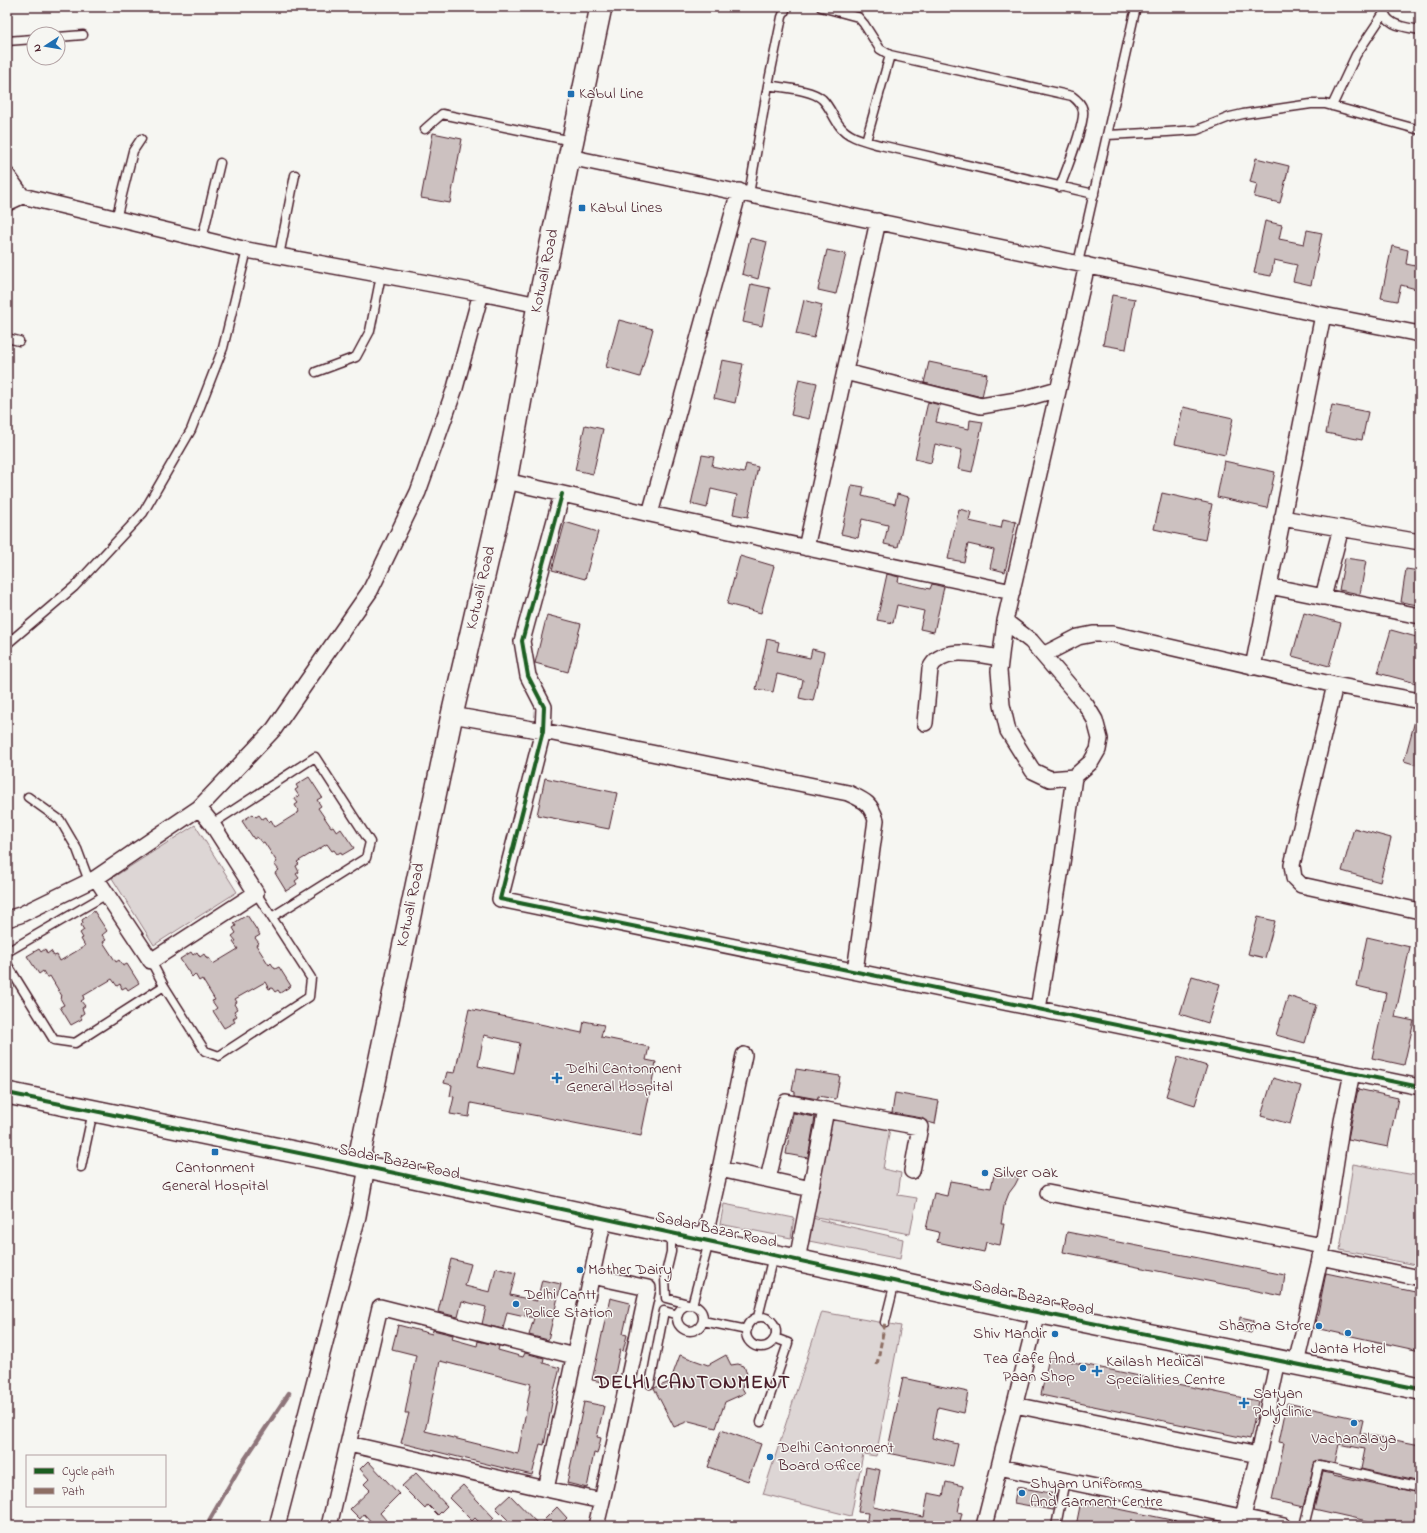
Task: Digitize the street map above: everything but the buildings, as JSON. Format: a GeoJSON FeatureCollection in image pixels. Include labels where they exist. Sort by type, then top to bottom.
{"type":"FeatureCollection","features":[{"type":"Feature","properties":{"kind":"street","name":"Kotwali Road"},"geometry":{"type":"LineString","coordinates":[[367,1168],[360,1153],[452,715],[506,481],[538,305],[601,7]]}},
{"type":"Feature","properties":{"kind":"street"},"geometry":{"type":"LineString","coordinates":[[570,149],[744,193],[1323,315],[1420,334]]}},
{"type":"Feature","properties":{"kind":"street"},"geometry":{"type":"LineString","coordinates":[[7,175],[22,196]]}},
{"type":"Feature","properties":{"kind":"street"},"geometry":{"type":"LineString","coordinates":[[650,514],[744,193]]}},
{"type":"Feature","properties":{"kind":"street"},"geometry":{"type":"LineString","coordinates":[[7,203],[22,196],[247,250],[538,305]]}},
{"type":"Feature","properties":{"kind":"street"},"geometry":{"type":"LineString","coordinates":[[806,548],[878,221]]}},
{"type":"Feature","properties":{"kind":"street"},"geometry":{"type":"LineString","coordinates":[[1005,621],[1031,641],[1086,706],[1095,720],[1100,739],[1098,750],[1091,762],[1074,777],[1050,779],[1033,771],[1018,749],[1008,730],[999,671],[1005,621],[1058,389],[1082,264]]}},
{"type":"Feature","properties":{"kind":"street"},"geometry":{"type":"LineString","coordinates":[[7,919],[20,915],[93,879],[199,808],[274,729],[370,591],[418,492],[455,388],[480,293]]}},
{"type":"Feature","properties":{"kind":"street"},"geometry":{"type":"LineString","coordinates":[[1253,667],[1323,315]]}},
{"type":"Feature","properties":{"kind":"street"},"geometry":{"type":"LineString","coordinates":[[845,372],[981,406],[1023,399],[1058,389]]}},
{"type":"Feature","properties":{"kind":"street"},"geometry":{"type":"LineString","coordinates":[[506,481],[650,514],[1012,592]]}},
{"type":"Feature","properties":{"kind":"street"},"geometry":{"type":"LineString","coordinates":[[562,494],[522,640],[528,676],[544,707],[543,731],[500,899],[1420,1087]]}},
{"type":"Feature","properties":{"kind":"street"},"geometry":{"type":"LineString","coordinates":[[1282,518],[1420,542]]}},
{"type":"Feature","properties":{"kind":"street"},"geometry":{"type":"LineString","coordinates":[[1323,597],[1341,528]]}},
{"type":"Feature","properties":{"kind":"street"},"geometry":{"type":"LineString","coordinates":[[1269,586],[1420,616]]}},
{"type":"Feature","properties":{"kind":"street"},"geometry":{"type":"LineString","coordinates":[[1043,655],[1078,637],[1093,634],[1113,634],[1335,685],[1420,701]]}},
{"type":"Feature","properties":{"kind":"street"},"geometry":{"type":"LineString","coordinates":[[925,723],[930,669],[933,662],[946,655],[958,654],[975,654],[1000,658]]}},
{"type":"Feature","properties":{"kind":"street"},"geometry":{"type":"LineString","coordinates":[[1335,685],[1292,865],[1294,878],[1301,885],[1420,911]]}},
{"type":"Feature","properties":{"kind":"street"},"geometry":{"type":"LineString","coordinates":[[452,715],[543,731],[848,793],[864,800],[872,807],[876,820],[855,971]]}},
{"type":"Feature","properties":{"kind":"street"},"geometry":{"type":"LineString","coordinates":[[1038,1009],[1062,863],[1074,777]]}},
{"type":"Feature","properties":{"kind":"street"},"geometry":{"type":"LineString","coordinates":[[93,879],[107,894],[151,961],[256,893],[212,824],[199,808]]}},
{"type":"Feature","properties":{"kind":"street"},"geometry":{"type":"LineString","coordinates":[[706,1241],[744,1056]]}},
{"type":"Feature","properties":{"kind":"street"},"geometry":{"type":"LineString","coordinates":[[1242,1521],[1258,1455],[1322,1251],[1342,1121],[1352,1073]]}},
{"type":"Feature","properties":{"kind":"street","name":"Sadar Bazar Road"},"geometry":{"type":"LineString","coordinates":[[7,1093],[604,1218],[1038,1312],[1420,1389]]}},
{"type":"Feature","properties":{"kind":"street"},"geometry":{"type":"LineString","coordinates":[[768,1180],[786,1102],[920,1127],[912,1171]]}},
{"type":"Feature","properties":{"kind":"street"},"geometry":{"type":"LineString","coordinates":[[797,1260],[826,1110]]}},
{"type":"Feature","properties":{"kind":"street"},"geometry":{"type":"LineString","coordinates":[[277,1526],[358,1216],[367,1168]]}},
{"type":"Feature","properties":{"kind":"street"},"geometry":{"type":"LineString","coordinates":[[720,1169],[811,1189]]}},
{"type":"Feature","properties":{"kind":"street"},"geometry":{"type":"LineString","coordinates":[[1048,1193],[1322,1251],[1420,1278]]}},
{"type":"Feature","properties":{"kind":"street"},"geometry":{"type":"LineString","coordinates":[[546,1489],[604,1218]]}},
{"type":"Feature","properties":{"kind":"street"},"geometry":{"type":"LineString","coordinates":[[592,1276],[648,1288],[596,1526]]}},
{"type":"Feature","properties":{"kind":"street"},"geometry":{"type":"LineString","coordinates":[[329,1526],[380,1307],[574,1356]]}},
{"type":"Feature","properties":{"kind":"street"},"geometry":{"type":"LineString","coordinates":[[984,1526],[1038,1312]]}},
{"type":"Feature","properties":{"kind":"street"},"geometry":{"type":"LineString","coordinates":[[1015,1405],[1258,1455]]}},
{"type":"Feature","properties":{"kind":"street"},"geometry":{"type":"LineString","coordinates":[[349,1444],[602,1501]]}},
{"type":"Feature","properties":{"kind":"street"},"geometry":{"type":"LineString","coordinates":[[1000,1467],[1065,1480],[1242,1521],[1284,1526]]}},
{"type":"Feature","properties":{"kind":"lane"},"geometry":{"type":"LineString","coordinates":[[744,193],[782,18],[787,7]]}},
{"type":"Feature","properties":{"kind":"lane"},"geometry":{"type":"LineString","coordinates":[[821,7],[858,17],[880,49],[890,55],[1072,96],[1079,102],[1083,110],[1082,123],[1060,187]]}},
{"type":"Feature","properties":{"kind":"lane"},"geometry":{"type":"LineString","coordinates":[[1082,264],[1094,194],[1136,7]]}},
{"type":"Feature","properties":{"kind":"lane"},"geometry":{"type":"LineString","coordinates":[[1332,106],[1356,55],[1384,10]]}},
{"type":"Feature","properties":{"kind":"lane"},"geometry":{"type":"LineString","coordinates":[[1384,10],[1387,19],[1396,25],[1420,30]]}},
{"type":"Feature","properties":{"kind":"lane"},"geometry":{"type":"LineString","coordinates":[[66,35],[83,34]]}},
{"type":"Feature","properties":{"kind":"lane"},"geometry":{"type":"LineString","coordinates":[[7,41],[26,39]]}},
{"type":"Feature","properties":{"kind":"lane"},"geometry":{"type":"LineString","coordinates":[[866,141],[890,55]]}},
{"type":"Feature","properties":{"kind":"lane"},"geometry":{"type":"LineString","coordinates":[[768,85],[806,92],[821,98],[830,108],[838,125],[846,133],[866,141],[1094,194]]}},
{"type":"Feature","properties":{"kind":"lane"},"geometry":{"type":"LineString","coordinates":[[1107,135],[1197,130],[1230,117],[1243,114],[1311,104],[1325,104],[1420,130]]}},
{"type":"Feature","properties":{"kind":"lane"},"geometry":{"type":"LineString","coordinates":[[425,129],[442,114],[570,149]]}},
{"type":"Feature","properties":{"kind":"lane"},"geometry":{"type":"LineString","coordinates":[[116,219],[133,151],[141,139]]}},
{"type":"Feature","properties":{"kind":"lane"},"geometry":{"type":"LineString","coordinates":[[202,239],[220,163]]}},
{"type":"Feature","properties":{"kind":"lane"},"geometry":{"type":"LineString","coordinates":[[278,256],[295,175]]}},
{"type":"Feature","properties":{"kind":"lane"},"geometry":{"type":"LineString","coordinates":[[7,644],[74,588],[143,513],[191,430],[223,348],[247,250]]}},
{"type":"Feature","properties":{"kind":"lane"},"geometry":{"type":"LineString","coordinates":[[316,372],[356,357],[370,331],[381,275]]}},
{"type":"Feature","properties":{"kind":"lane"},"geometry":{"type":"LineString","coordinates":[[7,338],[19,341]]}},
{"type":"Feature","properties":{"kind":"lane"},"geometry":{"type":"LineString","coordinates":[[212,824],[315,757],[370,842],[366,858],[272,917]]}},
{"type":"Feature","properties":{"kind":"lane"},"geometry":{"type":"LineString","coordinates":[[28,797],[60,820],[93,879]]}},
{"type":"Feature","properties":{"kind":"lane"},"geometry":{"type":"LineString","coordinates":[[151,961],[164,986],[205,1051],[219,1056],[309,996],[311,978],[256,893]]}},
{"type":"Feature","properties":{"kind":"lane"},"geometry":{"type":"LineString","coordinates":[[7,952],[107,894]]}},
{"type":"Feature","properties":{"kind":"lane"},"geometry":{"type":"LineString","coordinates":[[7,964],[54,1040],[75,1042],[164,986]]}},
{"type":"Feature","properties":{"kind":"lane"},"geometry":{"type":"LineString","coordinates":[[82,1167],[94,1112]]}},
{"type":"Feature","properties":{"kind":"lane"},"geometry":{"type":"LineString","coordinates":[[650,1384],[666,1298],[665,1277],[671,1252],[671,1233]]}},
{"type":"Feature","properties":{"kind":"lane"},"geometry":{"type":"LineString","coordinates":[[692,1305],[706,1241]]}},
{"type":"Feature","properties":{"kind":"lane"},"geometry":{"type":"LineString","coordinates":[[758,1317],[774,1255]]}},
{"type":"Feature","properties":{"kind":"lane"},"geometry":{"type":"LineString","coordinates":[[885,1322],[895,1281]]}},
{"type":"Feature","properties":{"kind":"lane"},"geometry":{"type":"LineString","coordinates":[[666,1298],[698,1308],[701,1312],[703,1321]]}},
{"type":"Feature","properties":{"kind":"lane"},"geometry":{"type":"LineString","coordinates":[[692,1305],[681,1308],[678,1315],[678,1322],[680,1326],[688,1330],[697,1328],[703,1321]]}},
{"type":"Feature","properties":{"kind":"lane"},"geometry":{"type":"LineString","coordinates":[[664,1311],[678,1315]]}},
{"type":"Feature","properties":{"kind":"lane"},"geometry":{"type":"LineString","coordinates":[[758,1317],[768,1318],[774,1324],[776,1329],[775,1338],[768,1345],[760,1347],[751,1343],[747,1335],[747,1330],[750,1322],[758,1317]]}},
{"type":"Feature","properties":{"kind":"lane"},"geometry":{"type":"LineString","coordinates":[[703,1321],[747,1330]]}},
{"type":"Feature","properties":{"kind":"lane"},"geometry":{"type":"LineString","coordinates":[[761,1422],[788,1343],[775,1338]]}},
{"type":"Feature","properties":{"kind":"lane"},"geometry":{"type":"LineString","coordinates":[[1304,1526],[1319,1465],[1420,1488]]}},
{"type":"Feature","properties":{"kind":"lane"},"geometry":{"type":"LineString","coordinates":[[1056,1526],[1065,1480]]}},
{"type":"Feature","properties":{"kind":"shaded area"},"geometry":{"type":"Polygon","coordinates":[[[195,825],[237,892],[154,945],[112,878],[195,825]]]}},
{"type":"Feature","properties":{"kind":"shaded area"},"geometry":{"type":"Polygon","coordinates":[[[829,1116],[890,1128],[883,1169],[901,1173],[898,1195],[917,1198],[910,1234],[811,1216],[829,1116]]]}},
{"type":"Feature","properties":{"kind":"shaded area"},"geometry":{"type":"Polygon","coordinates":[[[1353,1164],[1420,1176],[1420,1266],[1340,1250],[1353,1164]]]}},
{"type":"Feature","properties":{"kind":"shaded area"},"geometry":{"type":"Polygon","coordinates":[[[724,1204],[794,1218],[791,1238],[720,1224],[724,1204]]]}},
{"type":"Feature","properties":{"kind":"shaded area"},"geometry":{"type":"Polygon","coordinates":[[[812,1218],[903,1239],[900,1259],[809,1241],[812,1218]]]}},
{"type":"Feature","properties":{"kind":"shaded area"},"geometry":{"type":"Polygon","coordinates":[[[822,1312],[901,1326],[876,1456],[863,1454],[851,1516],[763,1494],[822,1312]]]}},
{"type":"Feature","properties":{"kind":"waterway"},"geometry":{"type":"LineString","coordinates":[[206,1526],[241,1465],[289,1393]]}},
{"type":"Feature","properties":{"kind":"marked path"},"geometry":{"type":"LineString","coordinates":[[877,1365],[885,1322]]}},
{"type":"Feature","properties":{"kind":"cycle path"},"geometry":{"type":"LineString","coordinates":[[562,494],[522,641],[528,676],[544,707],[543,731],[500,899],[1420,1087]]}},
{"type":"Feature","properties":{"kind":"cycle path"},"geometry":{"type":"LineString","coordinates":[[7,1093],[367,1167],[1027,1310],[1420,1389]]}},
{"type":"Feature","properties":{"kind":"place","name":"Kabul Line"},"geometry":{"type":"Point","coordinates":[571,94]}},
{"type":"Feature","properties":{"kind":"place","name":"Kabul Lines"},"geometry":{"type":"Point","coordinates":[582,208]}},
{"type":"Feature","properties":{"kind":"place","name":"Delhi Cantonment General Hospital"},"geometry":{"type":"Point","coordinates":[557,1078]}},
{"type":"Feature","properties":{"kind":"place","name":"Cantonment General Hospital"},"geometry":{"type":"Point","coordinates":[215,1152]}},
{"type":"Feature","properties":{"kind":"place","name":"Silver Oak"},"geometry":{"type":"Point","coordinates":[985,1173]}},
{"type":"Feature","properties":{"kind":"place","name":"Mother Dairy"},"geometry":{"type":"Point","coordinates":[580,1270]}},
{"type":"Feature","properties":{"kind":"place","name":"Delhi Cantt Police Station"},"geometry":{"type":"Point","coordinates":[516,1304]}},
{"type":"Feature","properties":{"kind":"place","name":"Sharma Store"},"geometry":{"type":"Point","coordinates":[1319,1326]}},
{"type":"Feature","properties":{"kind":"place","name":"Janta Hotel"},"geometry":{"type":"Point","coordinates":[1348,1333]}},
{"type":"Feature","properties":{"kind":"place","name":"Shiv Mandir"},"geometry":{"type":"Point","coordinates":[1055,1334]}},
{"type":"Feature","properties":{"kind":"place","name":"Tea Cafe And Paan Shop"},"geometry":{"type":"Point","coordinates":[1083,1368]}},
{"type":"Feature","properties":{"kind":"place","name":"Kailash Medical Specialities Centre"},"geometry":{"type":"Point","coordinates":[1097,1371]}},
{"type":"Feature","properties":{"kind":"place","name":"Satyan Polyclinic"},"geometry":{"type":"Point","coordinates":[1244,1403]}},
{"type":"Feature","properties":{"kind":"place","name":"Vachanalaya"},"geometry":{"type":"Point","coordinates":[1354,1423]}},
{"type":"Feature","properties":{"kind":"place","name":"Delhi Cantonment Board Office"},"geometry":{"type":"Point","coordinates":[770,1457]}},
{"type":"Feature","properties":{"kind":"place","name":"Shyam Uniforms And Garment Centre"},"geometry":{"type":"Point","coordinates":[1022,1493]}},
{"type":"Feature","properties":{"kind":"district","name":"DELHI CANTONMENT"},"geometry":{"type":"Point","coordinates":[693,1383]}}]}
